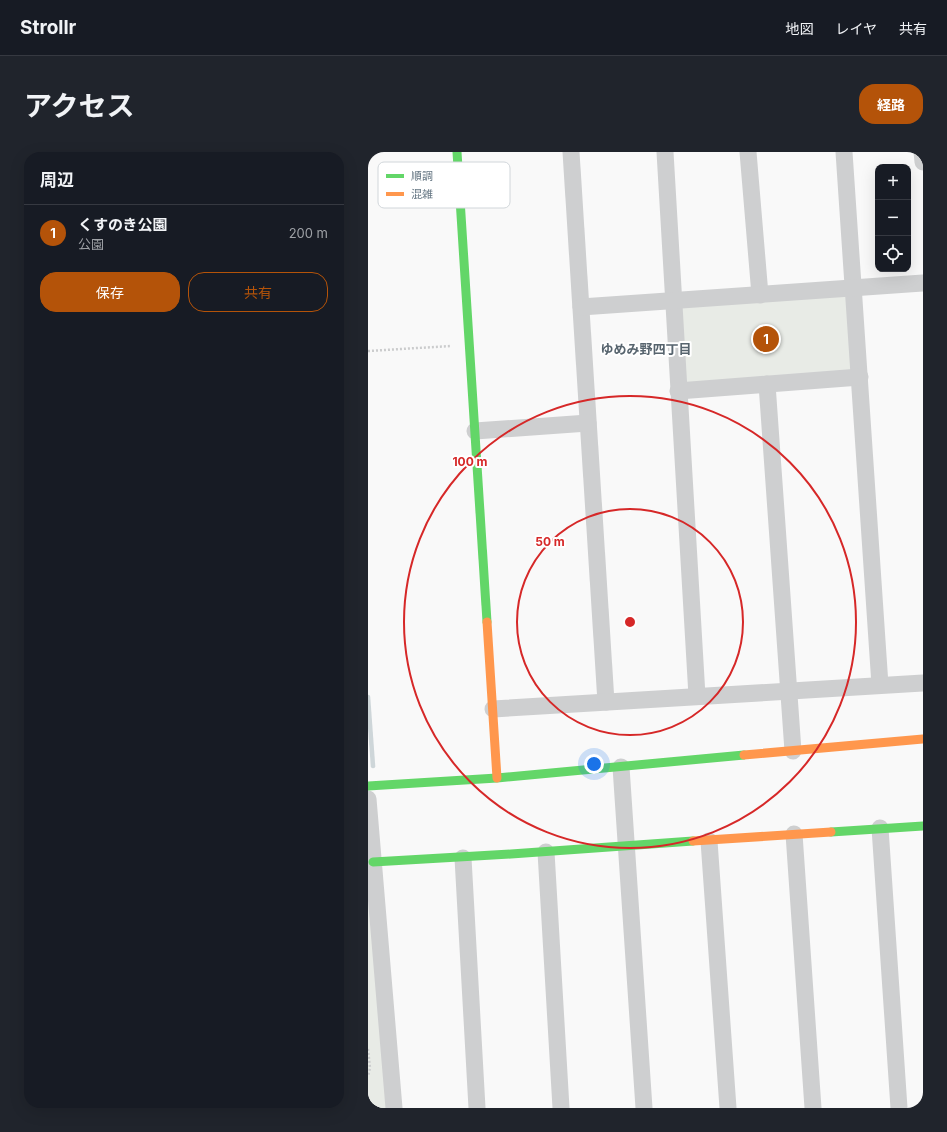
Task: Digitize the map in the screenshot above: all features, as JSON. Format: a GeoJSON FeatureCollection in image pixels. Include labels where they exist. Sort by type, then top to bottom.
{"type":"FeatureCollection","features":[{"type":"Feature","properties":{"kind":"street"},"geometry":{"type":"LineString","coordinates":[[456,152],[457,162]]}},
{"type":"Feature","properties":{"kind":"street"},"geometry":{"type":"LineString","coordinates":[[571,152],[606,702]]}},
{"type":"Feature","properties":{"kind":"street"},"geometry":{"type":"LineString","coordinates":[[665,152],[697,696]]}},
{"type":"Feature","properties":{"kind":"street"},"geometry":{"type":"LineString","coordinates":[[748,152],[760,294]]}},
{"type":"Feature","properties":{"kind":"street"},"geometry":{"type":"LineString","coordinates":[[844,152],[880,685]]}},
{"type":"Feature","properties":{"kind":"street"},"geometry":{"type":"LineString","coordinates":[[922,152],[923,162]]}},
{"type":"Feature","properties":{"kind":"street"},"geometry":{"type":"LineString","coordinates":[[460,208],[497,778]]}},
{"type":"Feature","properties":{"kind":"street"},"geometry":{"type":"LineString","coordinates":[[581,307],[923,283]]}},
{"type":"Feature","properties":{"kind":"street"},"geometry":{"type":"LineString","coordinates":[[678,391],[860,377]]}},
{"type":"Feature","properties":{"kind":"street"},"geometry":{"type":"LineString","coordinates":[[767,384],[793,751]]}},
{"type":"Feature","properties":{"kind":"street"},"geometry":{"type":"LineString","coordinates":[[475,431],[588,423]]}},
{"type":"Feature","properties":{"kind":"street"},"geometry":{"type":"LineString","coordinates":[[493,709],[923,683]]}},
{"type":"Feature","properties":{"kind":"street"},"geometry":{"type":"LineString","coordinates":[[368,786],[497,778],[923,739]]}},
{"type":"Feature","properties":{"kind":"street"},"geometry":{"type":"LineString","coordinates":[[621,767],[644,1108]]}},
{"type":"Feature","properties":{"kind":"street"},"geometry":{"type":"LineString","coordinates":[[368,799],[394,1108]]}},
{"type":"Feature","properties":{"kind":"street"},"geometry":{"type":"LineString","coordinates":[[373,862],[463,858],[923,826]]}},
{"type":"Feature","properties":{"kind":"street"},"geometry":{"type":"LineString","coordinates":[[880,828],[899,1108]]}},
{"type":"Feature","properties":{"kind":"street"},"geometry":{"type":"LineString","coordinates":[[794,834],[813,1108]]}},
{"type":"Feature","properties":{"kind":"street"},"geometry":{"type":"LineString","coordinates":[[709,840],[728,1108]]}},
{"type":"Feature","properties":{"kind":"street"},"geometry":{"type":"LineString","coordinates":[[546,852],[561,1108]]}},
{"type":"Feature","properties":{"kind":"street"},"geometry":{"type":"LineString","coordinates":[[463,858],[477,1108]]}},
{"type":"Feature","properties":{"kind":"path"},"geometry":{"type":"LineString","coordinates":[[368,352],[469,345]]}},
{"type":"Feature","properties":{"kind":"path"},"geometry":{"type":"LineString","coordinates":[[368,1049],[370,1068],[368,1076]]}},
{"type":"Feature","properties":{"kind":"shaded area"},"geometry":{"type":"Polygon","coordinates":[[[847,293],[853,371],[685,384],[679,306],[847,293]]]}},
{"type":"Feature","properties":{"kind":"shaded area"},"geometry":{"type":"Polygon","coordinates":[[[368,847],[390,1108],[368,1108],[368,847]]]}},
{"type":"Feature","properties":{"kind":"waterway"},"geometry":{"type":"LineString","coordinates":[[368,697],[373,766]]}},
{"type":"Feature","properties":{"kind":"traffic: fast"},"geometry":{"type":"LineString","coordinates":[[457,152],[458,162]]}},
{"type":"Feature","properties":{"kind":"traffic: fast"},"geometry":{"type":"LineString","coordinates":[[461,208],[487,622]]}},
{"type":"Feature","properties":{"kind":"traffic: fast"},"geometry":{"type":"LineString","coordinates":[[368,786],[497,778],[744,755]]}},
{"type":"Feature","properties":{"kind":"traffic: fast"},"geometry":{"type":"LineString","coordinates":[[831,832],[923,826]]}},
{"type":"Feature","properties":{"kind":"traffic: fast"},"geometry":{"type":"LineString","coordinates":[[373,862],[693,841]]}},
{"type":"Feature","properties":{"kind":"traffic: slow"},"geometry":{"type":"LineString","coordinates":[[487,622],[497,778]]}},
{"type":"Feature","properties":{"kind":"traffic: slow"},"geometry":{"type":"LineString","coordinates":[[744,755],[923,739]]}},
{"type":"Feature","properties":{"kind":"traffic: slow"},"geometry":{"type":"LineString","coordinates":[[693,841],[831,832]]}},
{"type":"Feature","properties":{"kind":"place","name":"くすのき公園"},"geometry":{"type":"Point","coordinates":[766,339]}},
{"type":"Feature","properties":{"kind":"district","name":"ゆめみ野四丁目"},"geometry":{"type":"Point","coordinates":[646,349]}}]}
